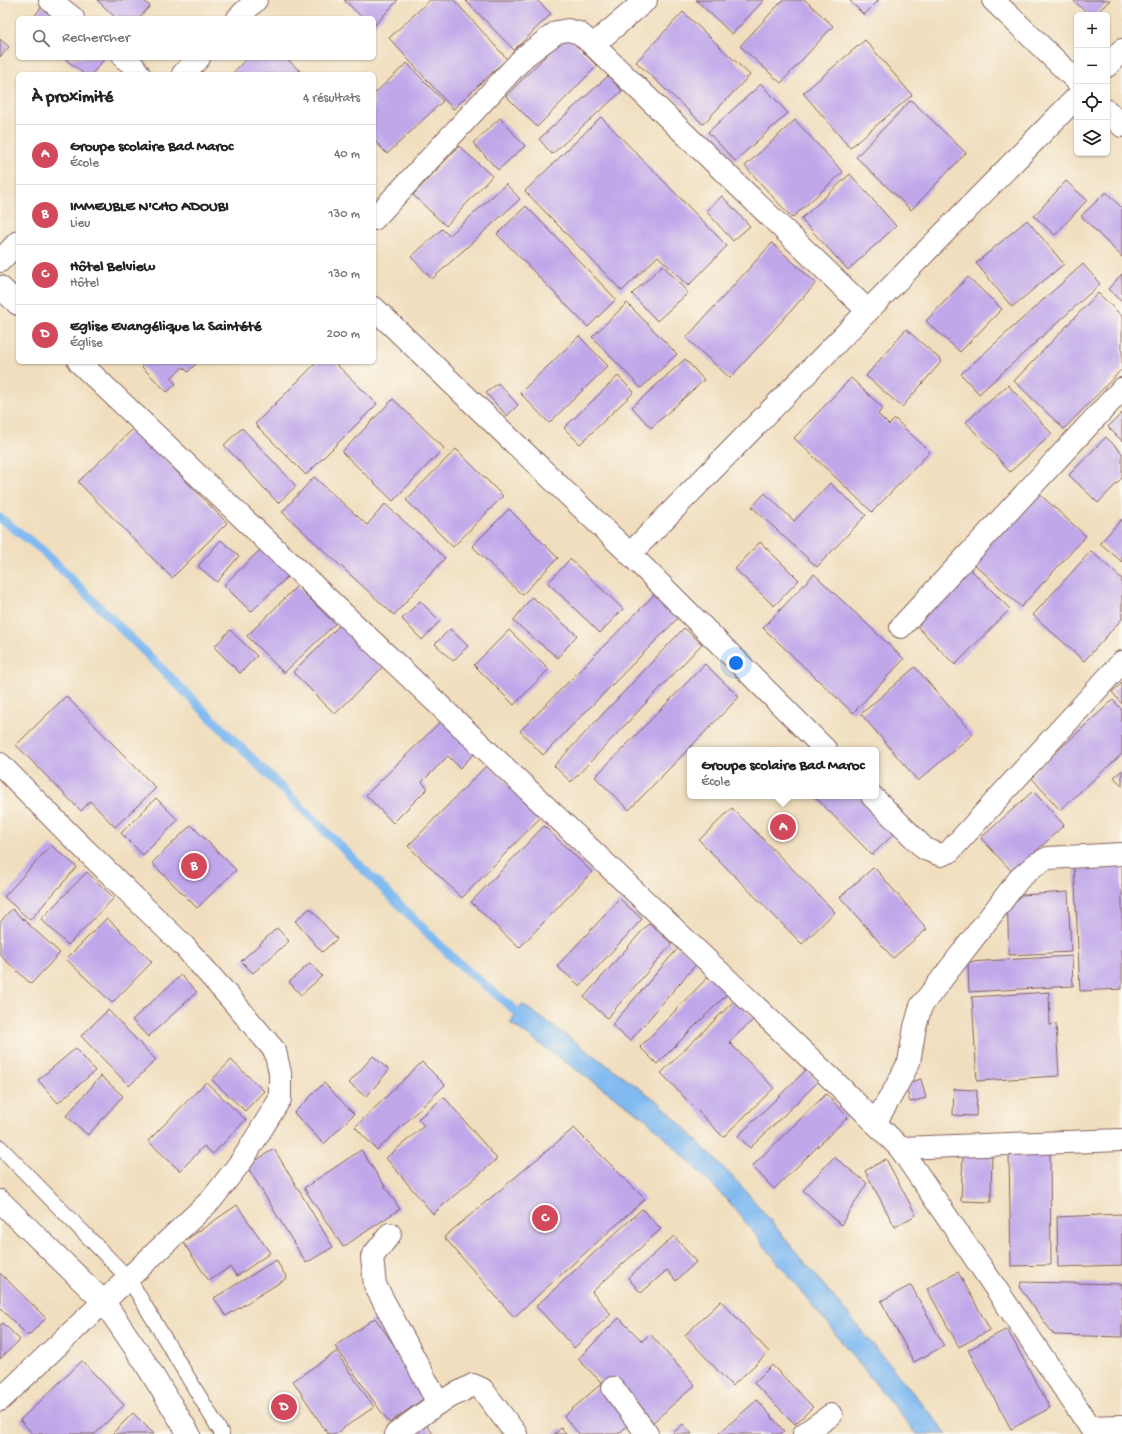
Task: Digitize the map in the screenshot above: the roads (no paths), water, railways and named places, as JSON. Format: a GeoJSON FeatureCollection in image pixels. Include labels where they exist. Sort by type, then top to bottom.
{"type":"FeatureCollection","features":[{"type":"Feature","properties":{"kind":"street"},"geometry":{"type":"LineString","coordinates":[[50,0],[70,16]]}},
{"type":"Feature","properties":{"kind":"street"},"geometry":{"type":"LineString","coordinates":[[240,16],[256,0]]}},
{"type":"Feature","properties":{"kind":"street"},"geometry":{"type":"LineString","coordinates":[[593,45],[646,0]]}},
{"type":"Feature","properties":{"kind":"street"},"geometry":{"type":"LineString","coordinates":[[993,0],[1074,78]]}},
{"type":"Feature","properties":{"kind":"street"},"geometry":{"type":"LineString","coordinates":[[376,217],[525,56],[557,32],[568,30],[579,33],[593,45],[868,310]]}},
{"type":"Feature","properties":{"kind":"street"},"geometry":{"type":"LineString","coordinates":[[1110,63],[1122,50]]}},
{"type":"Feature","properties":{"kind":"street"},"geometry":{"type":"LineString","coordinates":[[127,60],[132,64],[138,72]]}},
{"type":"Feature","properties":{"kind":"street"},"geometry":{"type":"LineString","coordinates":[[185,72],[197,60]]}},
{"type":"Feature","properties":{"kind":"street"},"geometry":{"type":"LineString","coordinates":[[630,554],[1074,99]]}},
{"type":"Feature","properties":{"kind":"street"},"geometry":{"type":"LineString","coordinates":[[1110,114],[1122,126]]}},
{"type":"Feature","properties":{"kind":"street"},"geometry":{"type":"LineString","coordinates":[[0,261],[16,244]]}},
{"type":"Feature","properties":{"kind":"street"},"geometry":{"type":"LineString","coordinates":[[0,287],[16,302]]}},
{"type":"Feature","properties":{"kind":"street"},"geometry":{"type":"LineString","coordinates":[[376,310],[630,554],[823,747]]}},
{"type":"Feature","properties":{"kind":"street"},"geometry":{"type":"LineString","coordinates":[[81,364],[833,1081],[900,1148],[1093,1431],[1122,1426]]}},
{"type":"Feature","properties":{"kind":"street"},"geometry":{"type":"LineString","coordinates":[[901,627],[1122,389]]}},
{"type":"Feature","properties":{"kind":"street"},"geometry":{"type":"LineString","coordinates":[[875,799],[925,849],[941,855],[949,852],[1122,662]]}},
{"type":"Feature","properties":{"kind":"street"},"geometry":{"type":"LineString","coordinates":[[0,764],[70,835],[184,946],[275,1051],[280,1074],[280,1099],[243,1159],[212,1199],[0,1400]]}},
{"type":"Feature","properties":{"kind":"street"},"geometry":{"type":"LineString","coordinates":[[875,1123],[895,1089],[908,1062],[921,1006],[1019,879],[1036,865],[1048,858],[1122,854]]}},
{"type":"Feature","properties":{"kind":"street"},"geometry":{"type":"LineString","coordinates":[[900,1148],[1122,1140]]}},
{"type":"Feature","properties":{"kind":"street"},"geometry":{"type":"LineString","coordinates":[[0,1201],[104,1302],[144,1361],[189,1434]]}},
{"type":"Feature","properties":{"kind":"street"},"geometry":{"type":"LineString","coordinates":[[390,1234],[372,1257],[375,1285],[438,1404]]}},
{"type":"Feature","properties":{"kind":"street"},"geometry":{"type":"LineString","coordinates":[[396,1434],[438,1404],[473,1385],[482,1389],[516,1434]]}},
{"type":"Feature","properties":{"kind":"street"},"geometry":{"type":"LineString","coordinates":[[613,1388],[647,1434]]}},
{"type":"Feature","properties":{"kind":"street"},"geometry":{"type":"LineString","coordinates":[[804,1434],[831,1415]]}},
{"type":"Feature","properties":{"kind":"lane"},"geometry":{"type":"LineString","coordinates":[[0,1147],[129,1279],[222,1434]]}},
{"type":"Feature","properties":{"kind":"water"},"geometry":{"type":"Polygon","coordinates":[[[522,1004],[660,1103],[745,1190],[947,1434],[916,1434],[730,1203],[645,1118],[510,1023],[522,1004]]]}},
{"type":"Feature","properties":{"kind":"waterway"},"geometry":{"type":"LineString","coordinates":[[0,518],[41,549],[456,961],[527,1020]]}},
{"type":"Feature","properties":{"kind":"place","name":"Groupe scolaire Bad Maroc"},"geometry":{"type":"Point","coordinates":[783,827]}},
{"type":"Feature","properties":{"kind":"place","name":"IMMEUBLE N'CHO ADOUBI"},"geometry":{"type":"Point","coordinates":[194,866]}},
{"type":"Feature","properties":{"kind":"place","name":"Hôtel Belview"},"geometry":{"type":"Point","coordinates":[545,1218]}},
{"type":"Feature","properties":{"kind":"place","name":"Eglise Evangélique la Saintété"},"geometry":{"type":"Point","coordinates":[284,1407]}}]}
